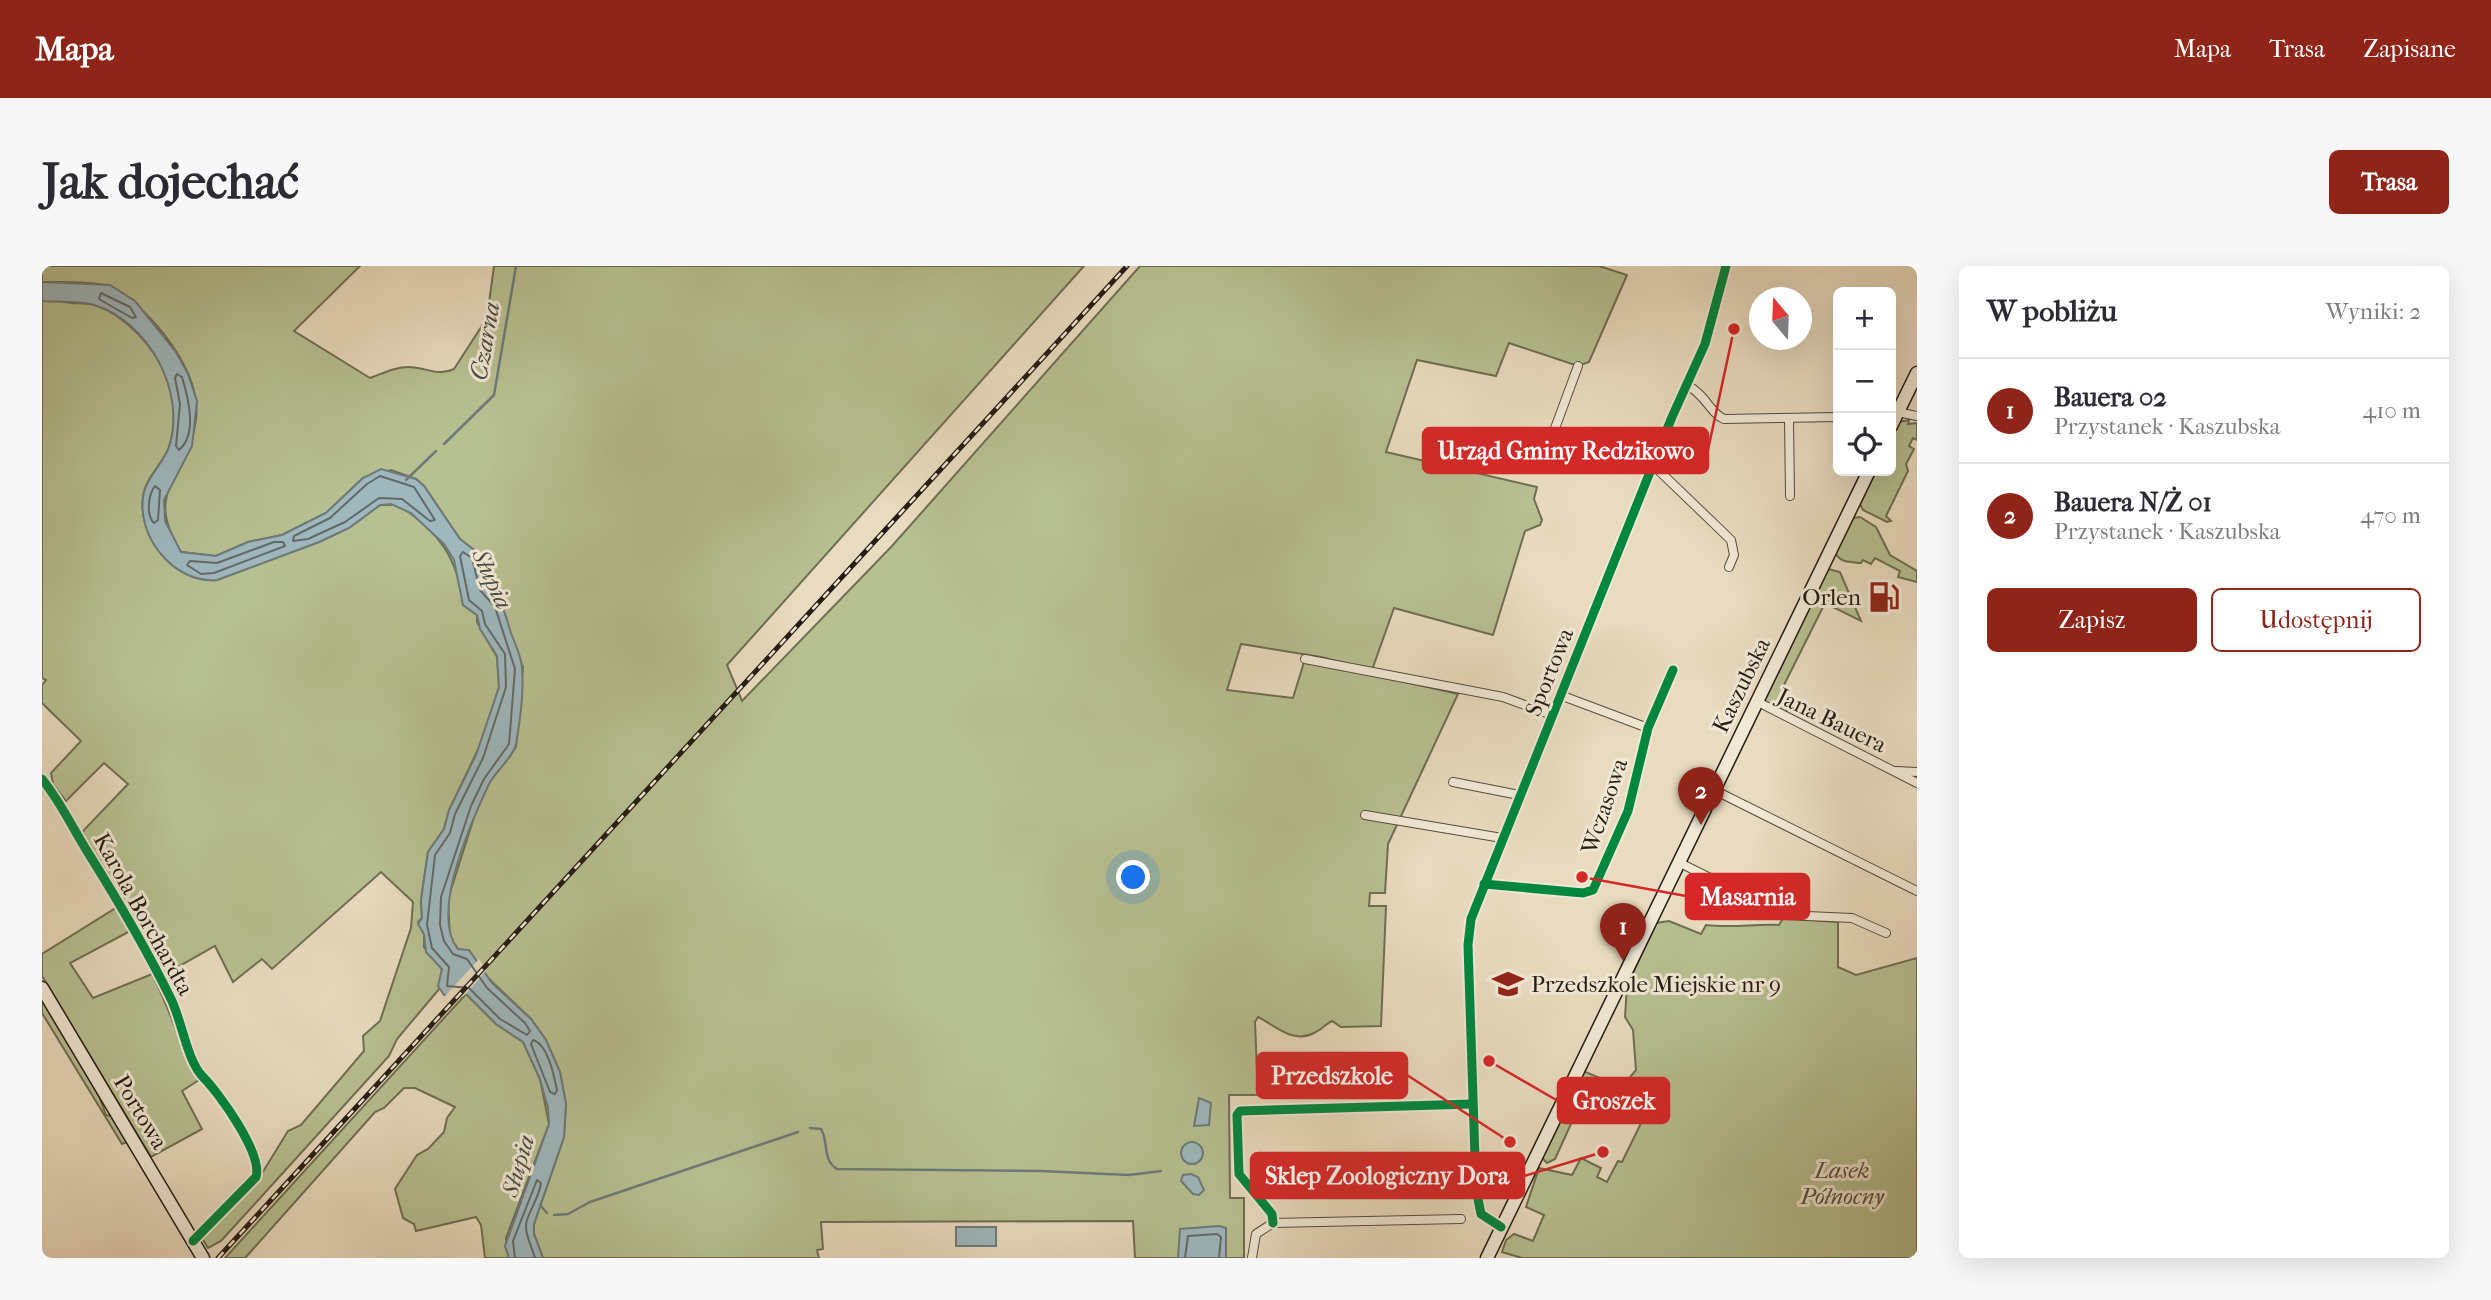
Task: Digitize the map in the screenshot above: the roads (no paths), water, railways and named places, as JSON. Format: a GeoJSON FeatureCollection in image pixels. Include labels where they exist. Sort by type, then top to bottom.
{"type":"FeatureCollection","features":[{"type":"Feature","properties":{"kind":"main road"},"geometry":{"type":"LineString","coordinates":[[1896,413],[1917,373]]}},
{"type":"Feature","properties":{"kind":"main road","name":"Kaszubska"},"geometry":{"type":"LineString","coordinates":[[1487,1258],[1712,789],[1867,476]]}},
{"type":"Feature","properties":{"kind":"main road","name":"Portowa"},"geometry":{"type":"LineString","coordinates":[[42,988],[203,1258]]}},
{"type":"Feature","properties":{"kind":"street","name":"Sportowa"},"geometry":{"type":"LineString","coordinates":[[1501,1227],[1481,1214],[1477,1203],[1468,945],[1471,919],[1653,465],[1705,344],[1726,266]]}},
{"type":"Feature","properties":{"kind":"street"},"geometry":{"type":"LineString","coordinates":[[1547,450],[1578,366]]}},
{"type":"Feature","properties":{"kind":"street"},"geometry":{"type":"LineString","coordinates":[[1687,385],[1702,394],[1720,418],[1833,417]]}},
{"type":"Feature","properties":{"kind":"street"},"geometry":{"type":"LineString","coordinates":[[1896,418],[1917,416]]}},
{"type":"Feature","properties":{"kind":"street"},"geometry":{"type":"LineString","coordinates":[[1789,418],[1790,496]]}},
{"type":"Feature","properties":{"kind":"street"},"geometry":{"type":"LineString","coordinates":[[1653,465],[1731,540],[1734,555],[1729,567]]}},
{"type":"Feature","properties":{"kind":"street"},"geometry":{"type":"LineString","coordinates":[[1305,659],[1503,698],[1552,715]]}},
{"type":"Feature","properties":{"kind":"street","name":"Wczasowa"},"geometry":{"type":"LineString","coordinates":[[1484,884],[1583,892],[1593,890],[1628,811],[1648,728],[1673,670]]}},
{"type":"Feature","properties":{"kind":"street"},"geometry":{"type":"LineString","coordinates":[[1560,695],[1648,728]]}},
{"type":"Feature","properties":{"kind":"street","name":"Jana Bauera"},"geometry":{"type":"LineString","coordinates":[[1756,701],[1917,783]]}},
{"type":"Feature","properties":{"kind":"street","name":"Jana Bauera"},"geometry":{"type":"LineString","coordinates":[[1893,771],[1917,772]]}},
{"type":"Feature","properties":{"kind":"street","name":"Karola Borchardta"},"geometry":{"type":"LineString","coordinates":[[42,779],[115,894],[171,999],[185,1031],[190,1054],[201,1074],[214,1087],[256,1159],[256,1177],[193,1241]]}},
{"type":"Feature","properties":{"kind":"street"},"geometry":{"type":"LineString","coordinates":[[1453,782],[1519,795]]}},
{"type":"Feature","properties":{"kind":"street"},"geometry":{"type":"LineString","coordinates":[[1712,789],[1917,891]]}},
{"type":"Feature","properties":{"kind":"street"},"geometry":{"type":"LineString","coordinates":[[1365,815],[1502,838]]}},
{"type":"Feature","properties":{"kind":"street"},"geometry":{"type":"LineString","coordinates":[[1678,862],[1785,915],[1852,918],[1886,933]]}},
{"type":"Feature","properties":{"kind":"street"},"geometry":{"type":"LineString","coordinates":[[1273,1223],[1272,1214],[1238,1174],[1237,1115],[1240,1111],[1472,1104]]}},
{"type":"Feature","properties":{"kind":"street"},"geometry":{"type":"LineString","coordinates":[[1252,1258],[1255,1234],[1273,1223],[1461,1219]]}},
{"type":"Feature","properties":{"kind":"water"},"geometry":{"type":"Polygon","coordinates":[[[42,282],[110,285],[135,301],[176,352],[188,374],[197,401],[192,446],[164,500],[165,521],[181,552],[216,556],[248,542],[282,535],[326,513],[363,478],[381,469],[416,479],[424,486],[460,539],[478,553],[486,588],[503,608],[520,655],[521,706],[514,749],[489,784],[464,843],[456,867],[448,914],[450,933],[458,949],[469,950],[492,983],[531,1019],[546,1040],[560,1072],[566,1104],[564,1137],[534,1224],[534,1234],[543,1258],[509,1258],[505,1246],[549,1124],[548,1108],[540,1079],[523,1042],[496,1024],[466,994],[444,995],[438,986],[442,969],[426,952],[424,934],[418,924],[422,918],[421,900],[428,852],[444,829],[449,810],[476,755],[499,687],[497,656],[480,629],[477,615],[463,605],[454,560],[444,544],[411,513],[391,504],[380,505],[349,528],[319,542],[217,580],[186,574],[172,565],[151,540],[143,508],[146,486],[167,453],[173,426],[167,382],[158,361],[146,342],[131,326],[113,313],[89,304],[42,301],[42,282]]]}},
{"type":"Feature","properties":{"kind":"water"},"geometry":{"type":"Polygon","coordinates":[[[1199,1098],[1211,1103],[1209,1125],[1194,1126],[1199,1098]]]}},
{"type":"Feature","properties":{"kind":"water"},"geometry":{"type":"Polygon","coordinates":[[[1192,1142],[1200,1145],[1203,1153],[1200,1161],[1192,1164],[1184,1161],[1181,1153],[1184,1145],[1192,1142]]]}},
{"type":"Feature","properties":{"kind":"water"},"geometry":{"type":"Polygon","coordinates":[[[1183,1175],[1198,1177],[1204,1190],[1199,1195],[1193,1194],[1181,1181],[1183,1175]]]}},
{"type":"Feature","properties":{"kind":"water"},"geometry":{"type":"Polygon","coordinates":[[[1219,1226],[1226,1228],[1226,1258],[1178,1258],[1180,1229],[1219,1226]]]}},
{"type":"Feature","properties":{"kind":"water"},"geometry":{"type":"Polygon","coordinates":[[[956,1227],[996,1227],[996,1246],[956,1246],[956,1227]]]}},
{"type":"Feature","properties":{"kind":"waterway","name":"Czarna"},"geometry":{"type":"LineString","coordinates":[[444,444],[494,395],[516,266]]}},
{"type":"Feature","properties":{"kind":"waterway","name":"Czarna"},"geometry":{"type":"LineString","coordinates":[[406,480],[436,451]]}},
{"type":"Feature","properties":{"kind":"waterway"},"geometry":{"type":"LineString","coordinates":[[810,1128],[821,1129],[827,1156],[837,1169],[1041,1171],[1129,1175],[1161,1171]]}},
{"type":"Feature","properties":{"kind":"waterway"},"geometry":{"type":"LineString","coordinates":[[554,1215],[568,1214],[590,1202],[798,1132]]}},
{"type":"Feature","properties":{"kind":"waterway"},"geometry":{"type":"LineString","coordinates":[[540,1205],[547,1213]]}},
{"type":"Feature","properties":{"kind":"railway"},"geometry":{"type":"LineString","coordinates":[[218,1258],[1127,266]]}},
{"type":"Feature","properties":{"kind":"place","name":"Urząd Gminy Redzikowo"},"geometry":{"type":"Point","coordinates":[1734,329]}},
{"type":"Feature","properties":{"kind":"place","name":"Orlen"},"geometry":{"type":"Point","coordinates":[1884,597]}},
{"type":"Feature","properties":{"kind":"place","name":"Bauera N/Ż 01"},"geometry":{"type":"Point","coordinates":[1701,825]}},
{"type":"Feature","properties":{"kind":"place","name":"Masarnia"},"geometry":{"type":"Point","coordinates":[1582,877]}},
{"type":"Feature","properties":{"kind":"place","name":"Bauera 02"},"geometry":{"type":"Point","coordinates":[1623,961]}},
{"type":"Feature","properties":{"kind":"place","name":"Przedszkole Miejskie nr 9"},"geometry":{"type":"Point","coordinates":[1508,984]}},
{"type":"Feature","properties":{"kind":"place","name":"Groszek"},"geometry":{"type":"Point","coordinates":[1489,1061]}},
{"type":"Feature","properties":{"kind":"place","name":"Przedszkole"},"geometry":{"type":"Point","coordinates":[1510,1142]}},
{"type":"Feature","properties":{"kind":"place","name":"Sklep Zoologiczny Dora"},"geometry":{"type":"Point","coordinates":[1603,1152]}},
{"type":"Feature","properties":{"kind":"water label","name":"Słupia"},"geometry":{"type":"Point","coordinates":[492,579]}},
{"type":"Feature","properties":{"kind":"water label","name":"Słupia"},"geometry":{"type":"Point","coordinates":[518,1166]}},
{"type":"Feature","properties":{"kind":"park label","name":"Lasek Północny"},"geometry":{"type":"Point","coordinates":[1842,1183]}}]}
